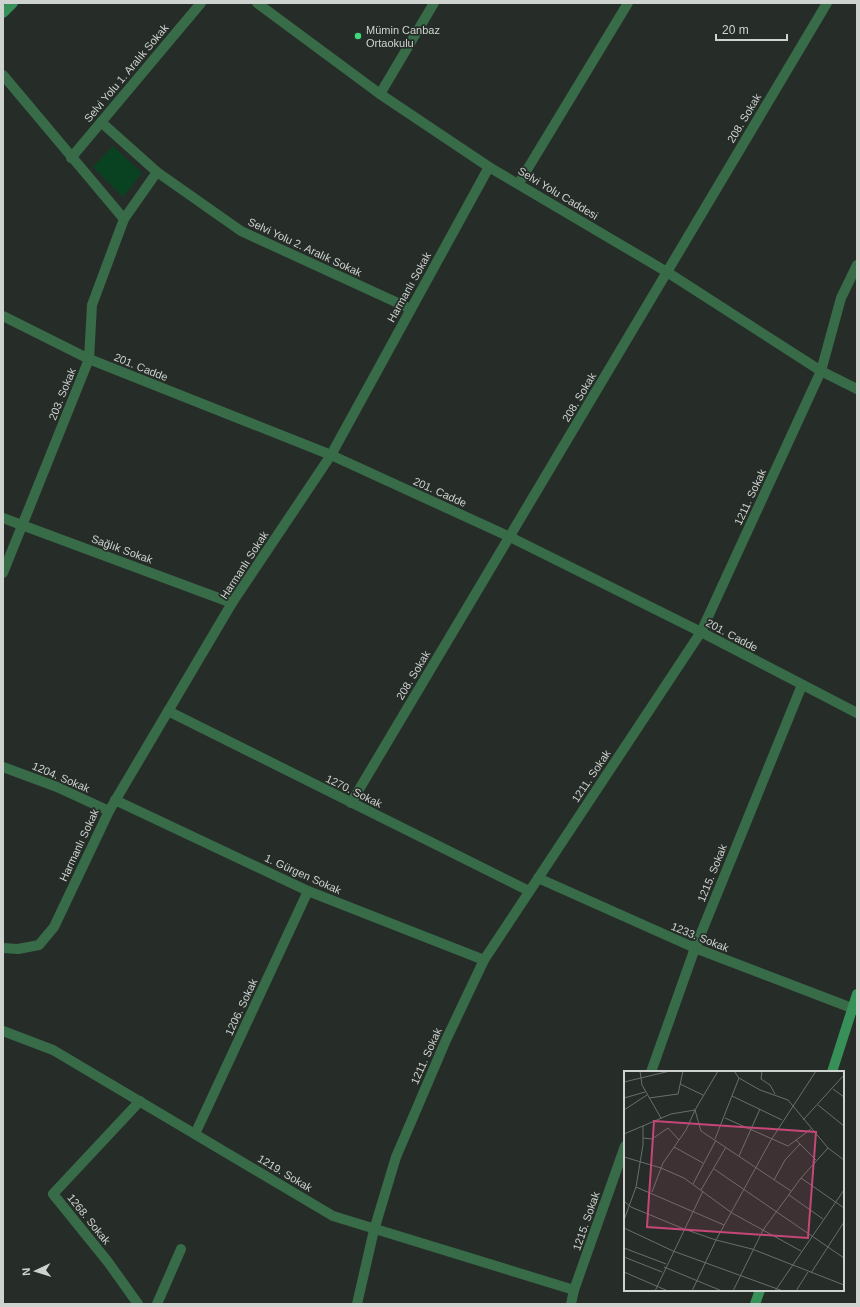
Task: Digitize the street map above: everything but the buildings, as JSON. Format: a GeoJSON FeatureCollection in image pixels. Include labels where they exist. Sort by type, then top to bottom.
{"type":"FeatureCollection","features":[{"type":"Feature","properties":{"kind":"main road"},"geometry":{"type":"LineString","coordinates":[[3,13],[13,3]]}},
{"type":"Feature","properties":{"kind":"main road"},"geometry":{"type":"LineString","coordinates":[[832,1071],[855,1009],[857,994]]}},
{"type":"Feature","properties":{"kind":"main road"},"geometry":{"type":"LineString","coordinates":[[755,1304],[760,1291]]}},
{"type":"Feature","properties":{"kind":"street","name":"Selvi Yolu 1. Aralık Sokak"},"geometry":{"type":"LineString","coordinates":[[71,158],[201,3]]}},
{"type":"Feature","properties":{"kind":"street","name":"Selvi Yolu Caddesi"},"geometry":{"type":"LineString","coordinates":[[257,3],[380,94],[489,167],[519,183],[667,272],[821,371],[857,389]]}},
{"type":"Feature","properties":{"kind":"street"},"geometry":{"type":"LineString","coordinates":[[380,94],[434,3]]}},
{"type":"Feature","properties":{"kind":"street"},"geometry":{"type":"LineString","coordinates":[[519,183],[628,3]]}},
{"type":"Feature","properties":{"kind":"street","name":"208. Sokak"},"geometry":{"type":"LineString","coordinates":[[351,803],[827,3]]}},
{"type":"Feature","properties":{"kind":"street"},"geometry":{"type":"LineString","coordinates":[[3,75],[71,158],[124,219]]}},
{"type":"Feature","properties":{"kind":"street","name":"Selvi Yolu 2. Aralık Sokak"},"geometry":{"type":"LineString","coordinates":[[100,122],[157,172],[241,231],[411,309]]}},
{"type":"Feature","properties":{"kind":"street","name":"Harmanlı Sokak"},"geometry":{"type":"LineString","coordinates":[[3,948],[18,949],[39,945],[54,927],[109,811],[232,603],[331,455],[489,167]]}},
{"type":"Feature","properties":{"kind":"street","name":"203. Sokak"},"geometry":{"type":"LineString","coordinates":[[3,573],[89,359],[92,306],[124,219],[157,172]]}},
{"type":"Feature","properties":{"kind":"street","name":"1211. Sokak"},"geometry":{"type":"LineString","coordinates":[[357,1304],[374,1230],[396,1157],[446,1040],[484,960],[701,632],[821,371],[841,298],[857,265]]}},
{"type":"Feature","properties":{"kind":"street","name":"201. Cadde"},"geometry":{"type":"LineString","coordinates":[[3,316],[89,359],[331,455],[510,537],[701,632],[857,713]]}},
{"type":"Feature","properties":{"kind":"street","name":"Sağlık Sokak"},"geometry":{"type":"LineString","coordinates":[[3,518],[232,603]]}},
{"type":"Feature","properties":{"kind":"street","name":"1215. Sokak"},"geometry":{"type":"LineString","coordinates":[[651,1071],[695,948],[802,685]]}},
{"type":"Feature","properties":{"kind":"street","name":"1270. Sokak"},"geometry":{"type":"LineString","coordinates":[[168,711],[529,891]]}},
{"type":"Feature","properties":{"kind":"street","name":"1204. Sokak"},"geometry":{"type":"LineString","coordinates":[[3,767],[57,787],[109,811]]}},
{"type":"Feature","properties":{"kind":"street","name":"1. Gürgen Sokak"},"geometry":{"type":"LineString","coordinates":[[116,800],[308,891],[484,960]]}},
{"type":"Feature","properties":{"kind":"street","name":"1233. Sokak"},"geometry":{"type":"LineString","coordinates":[[538,878],[695,948],[855,1009]]}},
{"type":"Feature","properties":{"kind":"street","name":"1206. Sokak"},"geometry":{"type":"LineString","coordinates":[[196,1134],[308,891]]}},
{"type":"Feature","properties":{"kind":"street","name":"1219. Sokak"},"geometry":{"type":"LineString","coordinates":[[3,1031],[53,1050],[333,1216],[374,1230],[574,1290]]}},
{"type":"Feature","properties":{"kind":"street","name":"1268. Sokak"},"geometry":{"type":"LineString","coordinates":[[138,1304],[108,1262],[54,1194],[140,1102]]}},
{"type":"Feature","properties":{"kind":"street","name":"1215. Sokak"},"geometry":{"type":"LineString","coordinates":[[571,1304],[574,1290],[624,1149]]}},
{"type":"Feature","properties":{"kind":"street"},"geometry":{"type":"LineString","coordinates":[[157,1304],[180,1249]]}},
{"type":"Feature","properties":{"kind":"green space"},"geometry":{"type":"Polygon","coordinates":[[[113,146],[142,173],[123,197],[93,167],[113,146]]]}},
{"type":"Feature","properties":{"kind":"place","name":"Mümin Canbaz Ortaokulu"},"geometry":{"type":"Point","coordinates":[358,36]}}]}
